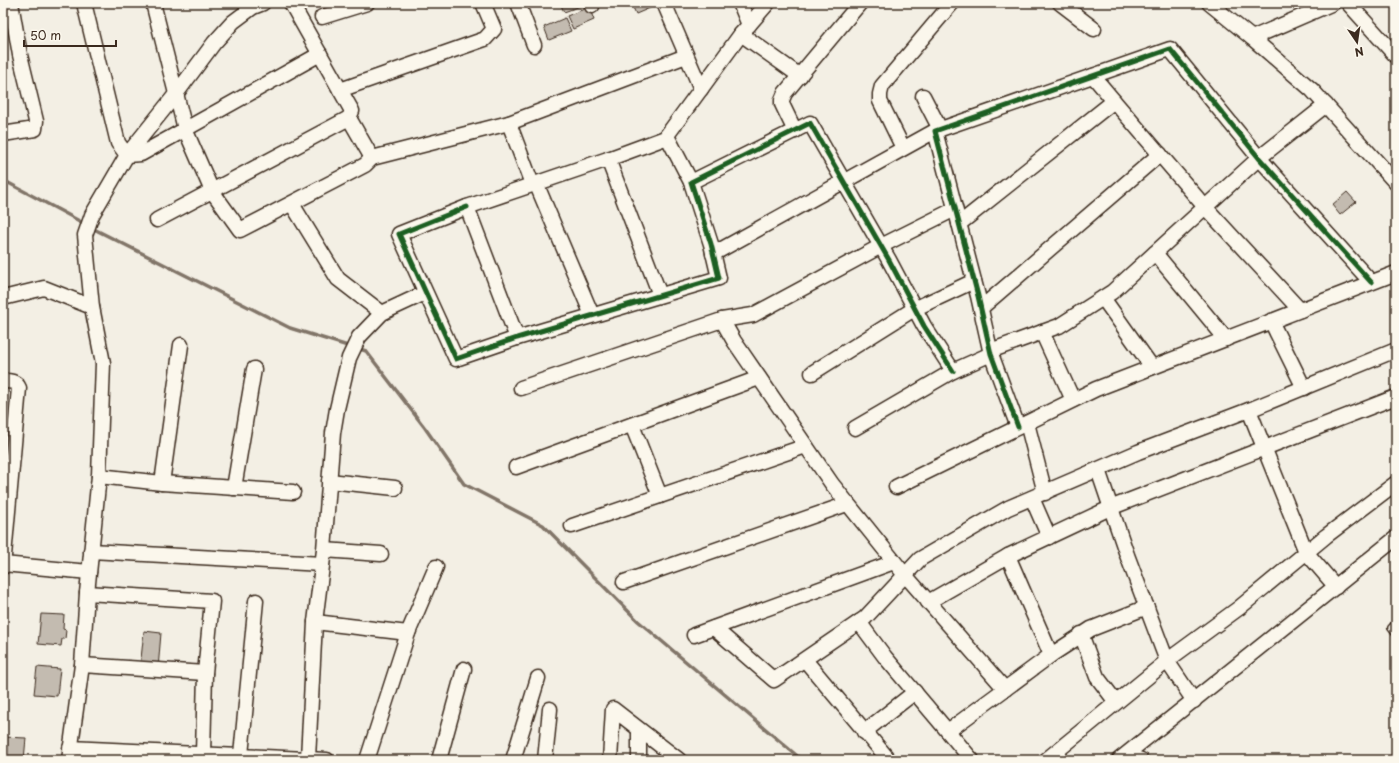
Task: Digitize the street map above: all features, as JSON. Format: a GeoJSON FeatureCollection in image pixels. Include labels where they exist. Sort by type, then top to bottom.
{"type":"FeatureCollection","features":[{"type":"Feature","properties":{"kind":"street"},"geometry":{"type":"LineString","coordinates":[[3,134],[35,129],[36,121],[20,55],[11,3]]}},
{"type":"Feature","properties":{"kind":"street"},"geometry":{"type":"LineString","coordinates":[[84,3],[118,143],[127,155]]}},
{"type":"Feature","properties":{"kind":"street"},"geometry":{"type":"LineString","coordinates":[[153,3],[185,129],[212,191],[240,230],[364,165],[372,158],[508,123],[686,56]]}},
{"type":"Feature","properties":{"kind":"street"},"geometry":{"type":"LineString","coordinates":[[263,3],[233,22],[214,42],[176,94],[127,155],[92,214],[85,235],[92,307],[103,363],[99,476],[87,592],[82,665],[69,754],[203,754],[327,760]]}},
{"type":"Feature","properties":{"kind":"street"},"geometry":{"type":"LineString","coordinates":[[157,220],[349,118],[352,111],[291,3]]}},
{"type":"Feature","properties":{"kind":"street"},"geometry":{"type":"LineString","coordinates":[[309,35],[333,3]]}},
{"type":"Feature","properties":{"kind":"street"},"geometry":{"type":"LineString","coordinates":[[322,17],[367,3]]}},
{"type":"Feature","properties":{"kind":"street"},"geometry":{"type":"LineString","coordinates":[[340,90],[485,39],[494,29],[483,3]]}},
{"type":"Feature","properties":{"kind":"street"},"geometry":{"type":"LineString","coordinates":[[518,3],[534,44]]}},
{"type":"Feature","properties":{"kind":"street"},"geometry":{"type":"LineString","coordinates":[[664,3],[701,89]]}},
{"type":"Feature","properties":{"kind":"street"},"geometry":{"type":"LineString","coordinates":[[740,3],[745,30],[800,76]]}},
{"type":"Feature","properties":{"kind":"street"},"geometry":{"type":"LineString","coordinates":[[667,136],[691,182],[719,278],[517,338],[456,359],[398,234],[467,207],[608,160],[665,138],[745,30],[768,3]]}},
{"type":"Feature","properties":{"kind":"street"},"geometry":{"type":"LineString","coordinates":[[795,131],[783,108],[782,100],[785,93],[860,3]]}},
{"type":"Feature","properties":{"kind":"street"},"geometry":{"type":"LineString","coordinates":[[903,148],[880,102],[882,86],[952,3]]}},
{"type":"Feature","properties":{"kind":"street"},"geometry":{"type":"LineString","coordinates":[[1060,3],[1094,29]]}},
{"type":"Feature","properties":{"kind":"street"},"geometry":{"type":"LineString","coordinates":[[1209,3],[1312,90],[1396,183]]}},
{"type":"Feature","properties":{"kind":"street"},"geometry":{"type":"LineString","coordinates":[[1252,38],[1333,3]]}},
{"type":"Feature","properties":{"kind":"street"},"geometry":{"type":"LineString","coordinates":[[1348,3],[1396,56]]}},
{"type":"Feature","properties":{"kind":"street"},"geometry":{"type":"LineString","coordinates":[[713,254],[937,130],[1170,49],[1259,158],[1371,282]]}},
{"type":"Feature","properties":{"kind":"street"},"geometry":{"type":"LineString","coordinates":[[127,155],[141,154],[320,54]]}},
{"type":"Feature","properties":{"kind":"street"},"geometry":{"type":"LineString","coordinates":[[1093,76],[1205,207],[1300,310]]}},
{"type":"Feature","properties":{"kind":"street"},"geometry":{"type":"LineString","coordinates":[[923,96],[937,130],[991,352],[1023,425],[1049,537]]}},
{"type":"Feature","properties":{"kind":"street"},"geometry":{"type":"LineString","coordinates":[[959,224],[1114,101]]}},
{"type":"Feature","properties":{"kind":"street"},"geometry":{"type":"LineString","coordinates":[[854,428],[953,371],[991,352],[1059,326],[1112,292],[1259,158],[1326,105]]}},
{"type":"Feature","properties":{"kind":"street"},"geometry":{"type":"LineString","coordinates":[[349,118],[372,158]]}},
{"type":"Feature","properties":{"kind":"street"},"geometry":{"type":"LineString","coordinates":[[508,123],[592,316]]}},
{"type":"Feature","properties":{"kind":"street"},"geometry":{"type":"LineString","coordinates":[[691,182],[810,123],[881,246],[914,309],[953,371]]}},
{"type":"Feature","properties":{"kind":"street"},"geometry":{"type":"LineString","coordinates":[[981,308],[1160,154]]}},
{"type":"Feature","properties":{"kind":"street"},"geometry":{"type":"LineString","coordinates":[[608,160],[660,295]]}},
{"type":"Feature","properties":{"kind":"street"},"geometry":{"type":"LineString","coordinates":[[292,204],[338,279],[382,313]]}},
{"type":"Feature","properties":{"kind":"street"},"geometry":{"type":"LineString","coordinates":[[467,207],[517,338]]}},
{"type":"Feature","properties":{"kind":"street"},"geometry":{"type":"LineString","coordinates":[[521,388],[722,320],[753,315],[881,246],[955,209]]}},
{"type":"Feature","properties":{"kind":"street"},"geometry":{"type":"LineString","coordinates":[[1155,253],[1226,339]]}},
{"type":"Feature","properties":{"kind":"street"},"geometry":{"type":"LineString","coordinates":[[896,487],[1096,389],[1396,273]]}},
{"type":"Feature","properties":{"kind":"street"},"geometry":{"type":"LineString","coordinates":[[812,373],[914,309],[974,281]]}},
{"type":"Feature","properties":{"kind":"street"},"geometry":{"type":"LineString","coordinates":[[3,298],[44,288],[92,307]]}},
{"type":"Feature","properties":{"kind":"street"},"geometry":{"type":"LineString","coordinates":[[308,758],[315,622],[323,557],[329,481],[337,409],[349,358],[359,337],[382,313],[425,293]]}},
{"type":"Feature","properties":{"kind":"street"},"geometry":{"type":"LineString","coordinates":[[1103,298],[1152,367]]}},
{"type":"Feature","properties":{"kind":"street"},"geometry":{"type":"LineString","coordinates":[[722,320],[759,378],[832,484],[905,576],[1005,689]]}},
{"type":"Feature","properties":{"kind":"street"},"geometry":{"type":"LineString","coordinates":[[1271,321],[1304,388]]}},
{"type":"Feature","properties":{"kind":"street"},"geometry":{"type":"LineString","coordinates":[[1042,332],[1073,400]]}},
{"type":"Feature","properties":{"kind":"street"},"geometry":{"type":"LineString","coordinates":[[162,483],[181,345]]}},
{"type":"Feature","properties":{"kind":"street"},"geometry":{"type":"LineString","coordinates":[[714,628],[774,680],[866,618],[920,559],[1008,508],[1039,496],[1138,452],[1249,410],[1396,350]]}},
{"type":"Feature","properties":{"kind":"street"},"geometry":{"type":"LineString","coordinates":[[234,488],[254,369]]}},
{"type":"Feature","properties":{"kind":"street"},"geometry":{"type":"LineString","coordinates":[[516,467],[759,378]]}},
{"type":"Feature","properties":{"kind":"street"},"geometry":{"type":"LineString","coordinates":[[3,381],[13,381],[19,388],[8,455],[3,567]]}},
{"type":"Feature","properties":{"kind":"street"},"geometry":{"type":"LineString","coordinates":[[928,602],[1008,556],[1110,508],[1396,397]]}},
{"type":"Feature","properties":{"kind":"street"},"geometry":{"type":"LineString","coordinates":[[1249,410],[1306,552],[1336,587]]}},
{"type":"Feature","properties":{"kind":"street"},"geometry":{"type":"LineString","coordinates":[[632,425],[660,496]]}},
{"type":"Feature","properties":{"kind":"street"},"geometry":{"type":"LineString","coordinates":[[572,526],[806,446]]}},
{"type":"Feature","properties":{"kind":"street"},"geometry":{"type":"LineString","coordinates":[[1098,470],[1110,508],[1146,607],[1168,661],[1194,701]]}},
{"type":"Feature","properties":{"kind":"street"},"geometry":{"type":"LineString","coordinates":[[99,476],[162,483],[293,492]]}},
{"type":"Feature","properties":{"kind":"street"},"geometry":{"type":"LineString","coordinates":[[329,481],[395,488]]}},
{"type":"Feature","properties":{"kind":"street"},"geometry":{"type":"LineString","coordinates":[[1046,760],[1116,702],[1239,608],[1306,552],[1396,483]]}},
{"type":"Feature","properties":{"kind":"street"},"geometry":{"type":"LineString","coordinates":[[624,582],[848,504]]}},
{"type":"Feature","properties":{"kind":"street"},"geometry":{"type":"LineString","coordinates":[[1123,757],[1396,538]]}},
{"type":"Feature","properties":{"kind":"street"},"geometry":{"type":"LineString","coordinates":[[91,551],[323,557],[381,554]]}},
{"type":"Feature","properties":{"kind":"street"},"geometry":{"type":"LineString","coordinates":[[1008,556],[1051,655]]}},
{"type":"Feature","properties":{"kind":"street"},"geometry":{"type":"LineString","coordinates":[[694,635],[894,562]]}},
{"type":"Feature","properties":{"kind":"street"},"geometry":{"type":"LineString","coordinates":[[3,564],[89,572]]}},
{"type":"Feature","properties":{"kind":"street"},"geometry":{"type":"LineString","coordinates":[[367,760],[408,633],[436,567]]}},
{"type":"Feature","properties":{"kind":"street"},"geometry":{"type":"LineString","coordinates":[[87,592],[212,601],[205,673],[203,754]]}},
{"type":"Feature","properties":{"kind":"street"},"geometry":{"type":"LineString","coordinates":[[241,755],[256,601]]}},
{"type":"Feature","properties":{"kind":"street"},"geometry":{"type":"LineString","coordinates":[[948,731],[1082,634],[1146,607]]}},
{"type":"Feature","properties":{"kind":"street"},"geometry":{"type":"LineString","coordinates":[[315,622],[408,633]]}},
{"type":"Feature","properties":{"kind":"street"},"geometry":{"type":"LineString","coordinates":[[859,622],[885,657],[972,760]]}},
{"type":"Feature","properties":{"kind":"street"},"geometry":{"type":"LineString","coordinates":[[1082,634],[1097,677],[1116,702]]}},
{"type":"Feature","properties":{"kind":"street"},"geometry":{"type":"LineString","coordinates":[[805,660],[889,760]]}},
{"type":"Feature","properties":{"kind":"street"},"geometry":{"type":"LineString","coordinates":[[82,665],[205,673]]}},
{"type":"Feature","properties":{"kind":"street"},"geometry":{"type":"LineString","coordinates":[[439,760],[464,669]]}},
{"type":"Feature","properties":{"kind":"street"},"geometry":{"type":"LineString","coordinates":[[513,760],[538,678]]}},
{"type":"Feature","properties":{"kind":"street"},"geometry":{"type":"LineString","coordinates":[[864,732],[915,692]]}},
{"type":"Feature","properties":{"kind":"street"},"geometry":{"type":"LineString","coordinates":[[545,760],[550,709]]}},
{"type":"Feature","properties":{"kind":"street"},"geometry":{"type":"LineString","coordinates":[[610,760],[613,709],[679,760]]}},
{"type":"Feature","properties":{"kind":"street"},"geometry":{"type":"LineString","coordinates":[[639,730],[639,760]]}},
{"type":"Feature","properties":{"kind":"street"},"geometry":{"type":"LineString","coordinates":[[1123,757],[1141,760]]}},
{"type":"Feature","properties":{"kind":"lane"},"geometry":{"type":"LineString","coordinates":[[1396,624],[1392,628],[1396,633]]}},
{"type":"Feature","properties":{"kind":"building"},"geometry":{"type":"Polygon","coordinates":[[[560,3],[585,3],[586,4],[564,12],[560,3]]]}},
{"type":"Feature","properties":{"kind":"building"},"geometry":{"type":"Polygon","coordinates":[[[631,3],[656,3],[657,5],[636,14],[631,3]]]}},
{"type":"Feature","properties":{"kind":"building"},"geometry":{"type":"Polygon","coordinates":[[[589,7],[594,20],[573,29],[567,16],[589,7]]]}},
{"type":"Feature","properties":{"kind":"building"},"geometry":{"type":"Polygon","coordinates":[[[565,18],[571,31],[549,40],[544,27],[565,18]]]}},
{"type":"Feature","properties":{"kind":"building"},"geometry":{"type":"Polygon","coordinates":[[[1347,192],[1356,202],[1340,215],[1332,205],[1347,192]]]}},
{"type":"Feature","properties":{"kind":"building"},"geometry":{"type":"Polygon","coordinates":[[[41,614],[64,615],[63,629],[66,630],[65,639],[62,639],[61,646],[38,644],[41,614]]]}},
{"type":"Feature","properties":{"kind":"building"},"geometry":{"type":"Polygon","coordinates":[[[144,631],[161,633],[158,669],[140,668],[144,631]]]}},
{"type":"Feature","properties":{"kind":"building"},"geometry":{"type":"Polygon","coordinates":[[[37,667],[60,669],[57,696],[34,694],[37,667]]]}},
{"type":"Feature","properties":{"kind":"building"},"geometry":{"type":"Polygon","coordinates":[[[3,737],[26,738],[24,760],[3,760],[3,737]]]}},
{"type":"Feature","properties":{"kind":"waterway"},"geometry":{"type":"LineString","coordinates":[[3,180],[85,224]]}},
{"type":"Feature","properties":{"kind":"waterway"},"geometry":{"type":"LineString","coordinates":[[90,227],[290,328],[351,347]]}},
{"type":"Feature","properties":{"kind":"waterway"},"geometry":{"type":"LineString","coordinates":[[357,348],[366,351],[425,428],[464,484],[543,525],[638,621],[802,760]]}},
{"type":"Feature","properties":{"kind":"cycle path"},"geometry":{"type":"LineString","coordinates":[[1018,427],[991,354],[978,296],[935,131],[1170,49],[1259,158],[1371,282]]}},
{"type":"Feature","properties":{"kind":"cycle path"},"geometry":{"type":"LineString","coordinates":[[467,207],[399,234],[456,359],[517,338],[719,278],[711,244],[691,182],[810,123],[889,260],[924,326],[953,371]]}}]}
